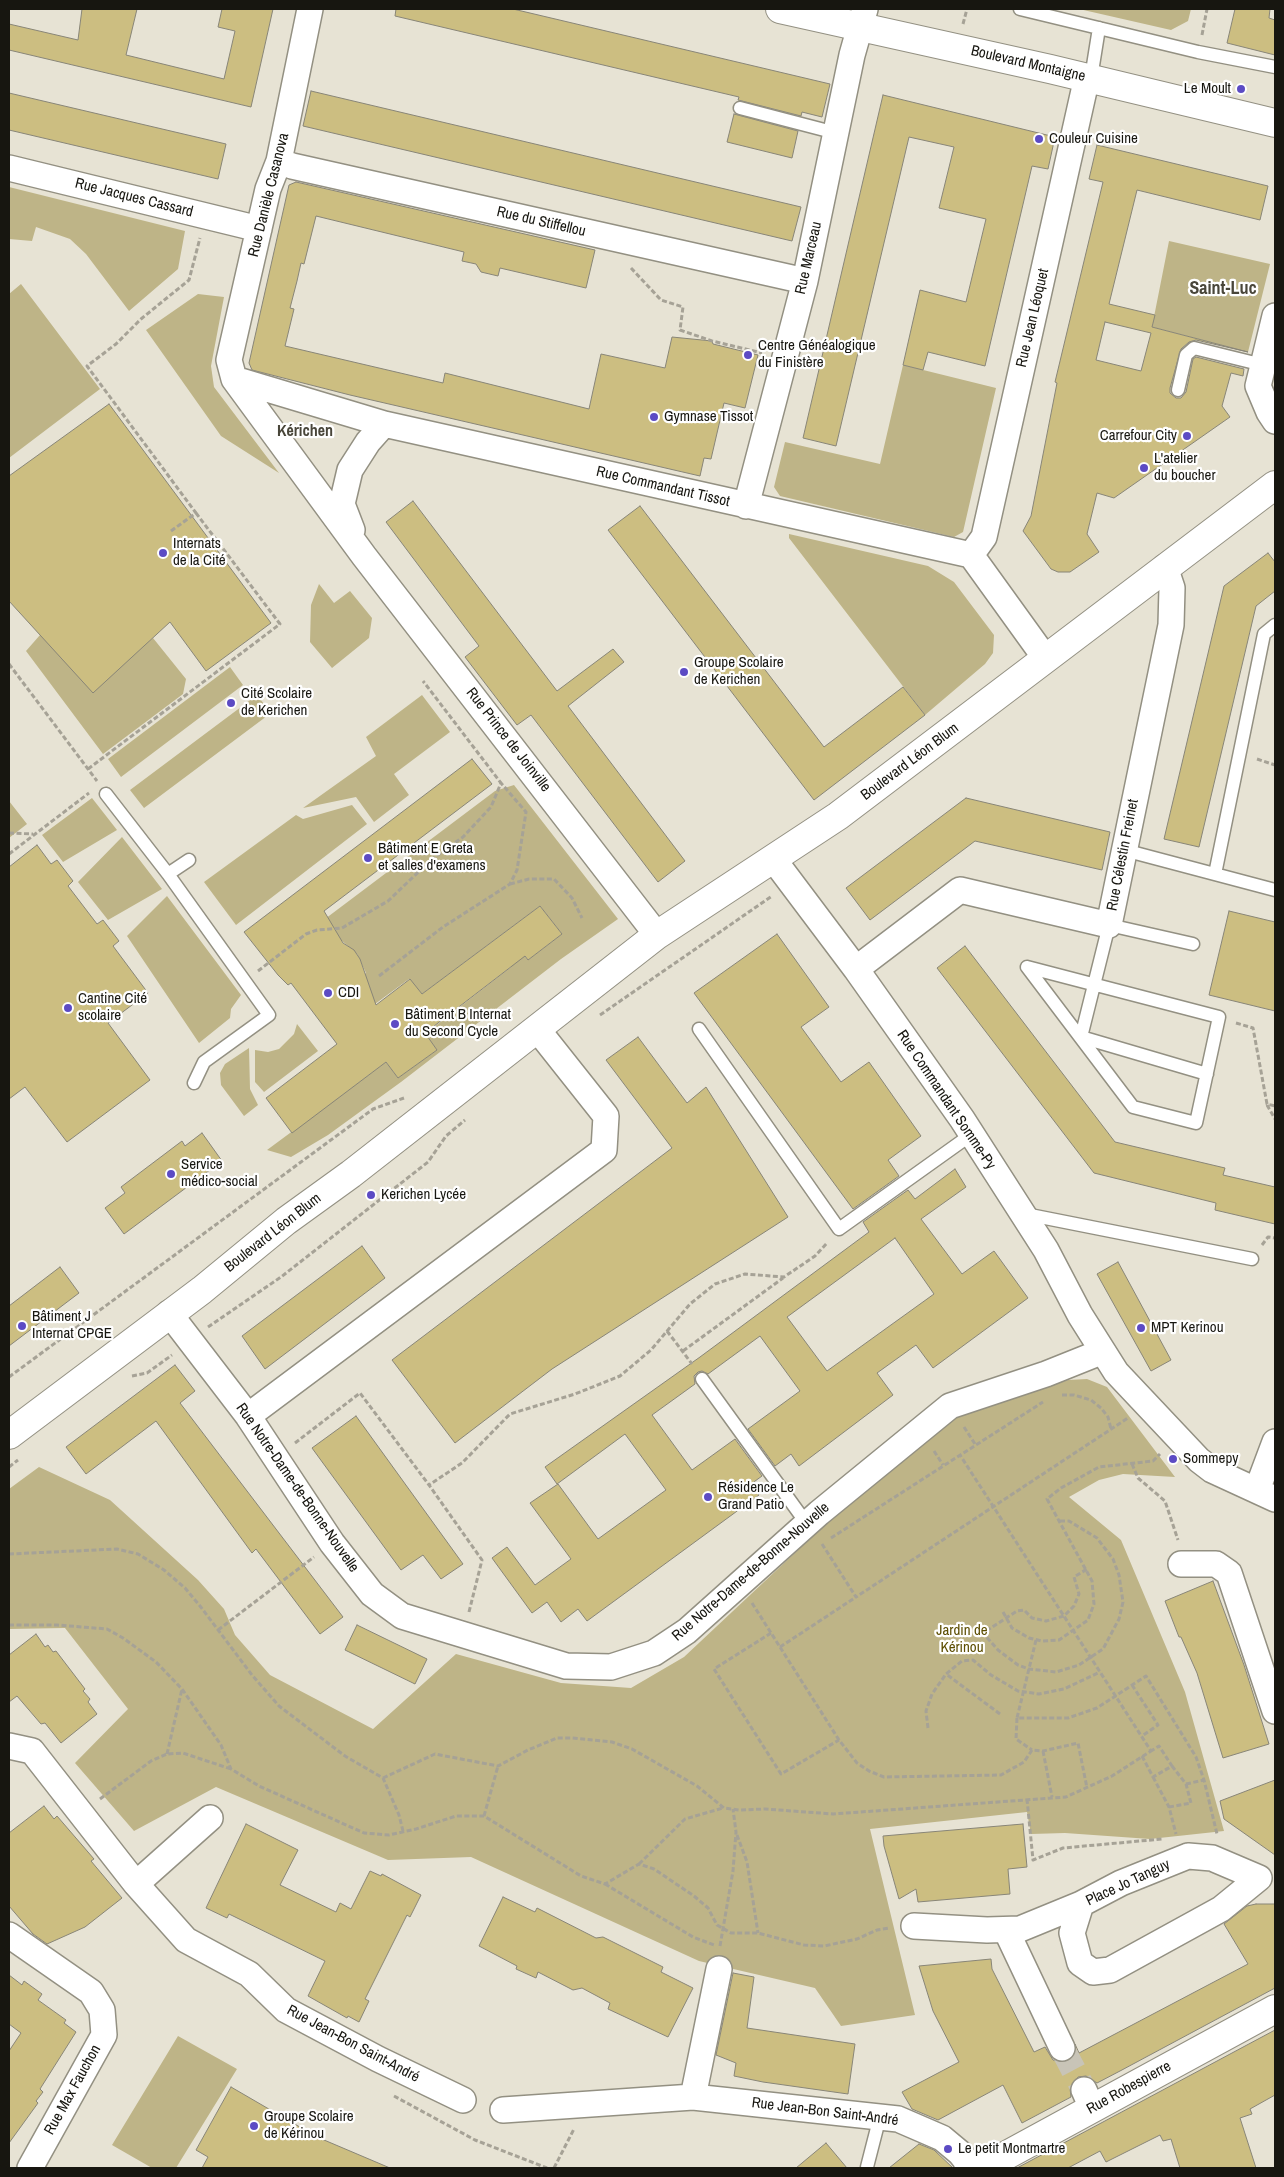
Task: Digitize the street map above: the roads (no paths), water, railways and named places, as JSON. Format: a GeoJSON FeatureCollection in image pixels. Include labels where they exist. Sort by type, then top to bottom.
{"type":"FeatureCollection","features":[{"type":"Feature","properties":{"kind":"main road","name":"Boulevard Montaigne"},"geometry":{"type":"LineString","coordinates":[[780,9],[862,18],[1089,78],[1275,123]]}},
{"type":"Feature","properties":{"kind":"main road","name":"Boulevard Léon Blum"},"geometry":{"type":"LineString","coordinates":[[9,1435],[657,935],[774,860],[838,816],[1275,485]]}},
{"type":"Feature","properties":{"kind":"main road","name":"Rue Robespierre"},"geometry":{"type":"LineString","coordinates":[[983,2168],[1088,2099],[1275,2008]]}},
{"type":"Feature","properties":{"kind":"street","name":"Rue Danièle Casanova"},"geometry":{"type":"LineString","coordinates":[[234,379],[229,360],[268,189],[279,161],[310,9]]}},
{"type":"Feature","properties":{"kind":"street","name":"Rue Marceau"},"geometry":{"type":"LineString","coordinates":[[746,506],[805,281],[862,18]]}},
{"type":"Feature","properties":{"kind":"street","name":"Rue Jean Léoquet"},"geometry":{"type":"LineString","coordinates":[[971,555],[984,536],[1089,78]]}},
{"type":"Feature","properties":{"kind":"street","name":"Rue du Stiffellou"},"geometry":{"type":"LineString","coordinates":[[279,161],[292,166],[805,281]]}},
{"type":"Feature","properties":{"kind":"street","name":"Rue Jacques Cassard"},"geometry":{"type":"LineString","coordinates":[[9,168],[259,229]]}},
{"type":"Feature","properties":{"kind":"street"},"geometry":{"type":"LineString","coordinates":[[1275,316],[1258,386],[1275,421]]}},
{"type":"Feature","properties":{"kind":"street","name":"Rue Commandant Tissot"},"geometry":{"type":"LineString","coordinates":[[234,379],[384,424],[971,555]]}},
{"type":"Feature","properties":{"kind":"street","name":"Rue Prince de Joinville"},"geometry":{"type":"LineString","coordinates":[[234,379],[357,546],[657,935]]}},
{"type":"Feature","properties":{"kind":"street","name":"Rue Prince de Joinville"},"geometry":{"type":"LineString","coordinates":[[357,546],[342,504],[350,470],[368,442],[384,424]]}},
{"type":"Feature","properties":{"kind":"street"},"geometry":{"type":"LineString","coordinates":[[971,555],[1046,659]]}},
{"type":"Feature","properties":{"kind":"street","name":"Rue Célestin Freinet"},"geometry":{"type":"LineString","coordinates":[[856,969],[960,890],[1109,925],[1172,625],[1172,588],[1165,567]]}},
{"type":"Feature","properties":{"kind":"street","name":"Rue Commandant Somme-Py"},"geometry":{"type":"LineString","coordinates":[[774,860],[856,969],[972,1134],[1046,1250],[1101,1352]]}},
{"type":"Feature","properties":{"kind":"street"},"geometry":{"type":"LineString","coordinates":[[248,1416],[604,1150],[606,1116],[537,1028]]}},
{"type":"Feature","properties":{"kind":"street","name":"Rue Notre-Dame-de-Bonne-Nouvelle"},"geometry":{"type":"LineString","coordinates":[[169,1313],[248,1416],[332,1543],[372,1594],[402,1616],[566,1666],[611,1667],[654,1653],[687,1631],[813,1519],[950,1406],[1046,1374],[1101,1352]]}},
{"type":"Feature","properties":{"kind":"street"},"geometry":{"type":"LineString","coordinates":[[1101,1352],[1116,1372],[1199,1460],[1212,1470],[1266,1495],[1275,1442]]}},
{"type":"Feature","properties":{"kind":"street"},"geometry":{"type":"LineString","coordinates":[[1181,1564],[1216,1564],[1229,1573],[1275,1711]]}},
{"type":"Feature","properties":{"kind":"street","name":"Rue Jean-Bon Saint-André"},"geometry":{"type":"LineString","coordinates":[[9,1746],[32,1751],[136,1884],[186,1940],[249,1974],[286,2010],[378,2059],[463,2100]]}},
{"type":"Feature","properties":{"kind":"street"},"geometry":{"type":"LineString","coordinates":[[136,1884],[210,1818]]}},
{"type":"Feature","properties":{"kind":"street","name":"Place Jo Tanguy"},"geometry":{"type":"LineString","coordinates":[[1188,1856],[1212,1858],[1267,1880],[1220,1909],[1110,1970],[1093,1972],[1080,1963],[1072,1933],[1081,1904],[1121,1883],[1188,1856]]}},
{"type":"Feature","properties":{"kind":"street"},"geometry":{"type":"LineString","coordinates":[[914,1926],[1020,1929],[1038,1924],[1081,1904]]}},
{"type":"Feature","properties":{"kind":"street"},"geometry":{"type":"LineString","coordinates":[[1006,1930],[1062,2048]]}},
{"type":"Feature","properties":{"kind":"street","name":"Rue Max Fauchon"},"geometry":{"type":"LineString","coordinates":[[9,1935],[91,1992],[102,2010],[104,2035],[30,2168]]}},
{"type":"Feature","properties":{"kind":"street"},"geometry":{"type":"LineString","coordinates":[[693,2097],[719,1958]]}},
{"type":"Feature","properties":{"kind":"street","name":"Rue Jean-Bon Saint-André"},"geometry":{"type":"LineString","coordinates":[[503,2110],[693,2097],[882,2117],[898,2119],[942,2138],[960,2153],[968,2163],[967,2168]]}},
{"type":"Feature","properties":{"kind":"lane"},"geometry":{"type":"LineString","coordinates":[[1020,9],[1198,52],[1275,67]]}},
{"type":"Feature","properties":{"kind":"lane"},"geometry":{"type":"LineString","coordinates":[[1089,78],[1099,28]]}},
{"type":"Feature","properties":{"kind":"lane"},"geometry":{"type":"LineString","coordinates":[[740,108],[836,133]]}},
{"type":"Feature","properties":{"kind":"lane"},"geometry":{"type":"LineString","coordinates":[[1178,390],[1186,356],[1194,348],[1263,365]]}},
{"type":"Feature","properties":{"kind":"lane"},"geometry":{"type":"LineString","coordinates":[[1215,874],[1264,634],[1275,626]]}},
{"type":"Feature","properties":{"kind":"lane"},"geometry":{"type":"LineString","coordinates":[[103,789],[168,874],[269,1015],[204,1062],[194,1082]]}},
{"type":"Feature","properties":{"kind":"lane"},"geometry":{"type":"LineString","coordinates":[[1124,850],[1275,890]]}},
{"type":"Feature","properties":{"kind":"lane"},"geometry":{"type":"LineString","coordinates":[[168,874],[189,860]]}},
{"type":"Feature","properties":{"kind":"lane"},"geometry":{"type":"LineString","coordinates":[[1081,1037],[1109,925],[1193,944]]}},
{"type":"Feature","properties":{"kind":"lane"},"geometry":{"type":"LineString","coordinates":[[1027,967],[1094,983],[1219,1017],[1196,1123],[1134,1107],[1027,967]]}},
{"type":"Feature","properties":{"kind":"lane"},"geometry":{"type":"LineString","coordinates":[[700,1029],[839,1229],[972,1134]]}},
{"type":"Feature","properties":{"kind":"lane"},"geometry":{"type":"LineString","coordinates":[[1081,1037],[1207,1074]]}},
{"type":"Feature","properties":{"kind":"lane"},"geometry":{"type":"LineString","coordinates":[[1022,1214],[1252,1259]]}},
{"type":"Feature","properties":{"kind":"lane"},"geometry":{"type":"LineString","coordinates":[[702,1379],[813,1519]]}},
{"type":"Feature","properties":{"kind":"lane"},"geometry":{"type":"LineString","coordinates":[[867,2167],[882,2117]]}},
{"type":"Feature","properties":{"kind":"tunnel"},"geometry":{"type":"LineString","coordinates":[[1062,2048],[1084,2090]]}},
{"type":"Feature","properties":{"kind":"place","name":"Le Moult"},"geometry":{"type":"Point","coordinates":[1241,89]}},
{"type":"Feature","properties":{"kind":"place","name":"Couleur Cuisine"},"geometry":{"type":"Point","coordinates":[1039,139]}},
{"type":"Feature","properties":{"kind":"place","name":"Centre Généalogique du Finistère"},"geometry":{"type":"Point","coordinates":[748,355]}},
{"type":"Feature","properties":{"kind":"place","name":"Gymnase Tissot"},"geometry":{"type":"Point","coordinates":[654,417]}},
{"type":"Feature","properties":{"kind":"place","name":"Carrefour City"},"geometry":{"type":"Point","coordinates":[1187,436]}},
{"type":"Feature","properties":{"kind":"place","name":"L'atelier du boucher"},"geometry":{"type":"Point","coordinates":[1144,468]}},
{"type":"Feature","properties":{"kind":"place","name":"Internats de la Cité"},"geometry":{"type":"Point","coordinates":[163,553]}},
{"type":"Feature","properties":{"kind":"place","name":"Groupe Scolaire de Kerichen"},"geometry":{"type":"Point","coordinates":[684,672]}},
{"type":"Feature","properties":{"kind":"place","name":"Cité Scolaire de Kerichen"},"geometry":{"type":"Point","coordinates":[231,703]}},
{"type":"Feature","properties":{"kind":"place","name":"Bâtiment E Greta et salles d'examens"},"geometry":{"type":"Point","coordinates":[368,858]}},
{"type":"Feature","properties":{"kind":"place","name":"CDI"},"geometry":{"type":"Point","coordinates":[328,993]}},
{"type":"Feature","properties":{"kind":"place","name":"Cantine Cité scolaire"},"geometry":{"type":"Point","coordinates":[68,1008]}},
{"type":"Feature","properties":{"kind":"place","name":"Bâtiment B Internat du Second Cycle"},"geometry":{"type":"Point","coordinates":[395,1024]}},
{"type":"Feature","properties":{"kind":"place","name":"Service médico-social"},"geometry":{"type":"Point","coordinates":[171,1174]}},
{"type":"Feature","properties":{"kind":"place","name":"Kerichen Lycée"},"geometry":{"type":"Point","coordinates":[371,1195]}},
{"type":"Feature","properties":{"kind":"place","name":"Bâtiment J Internat CPGE"},"geometry":{"type":"Point","coordinates":[22,1326]}},
{"type":"Feature","properties":{"kind":"place","name":"MPT Kerinou"},"geometry":{"type":"Point","coordinates":[1141,1328]}},
{"type":"Feature","properties":{"kind":"place","name":"Sommepy"},"geometry":{"type":"Point","coordinates":[1173,1459]}},
{"type":"Feature","properties":{"kind":"place","name":"Résidence Le Grand Patio"},"geometry":{"type":"Point","coordinates":[708,1497]}},
{"type":"Feature","properties":{"kind":"place","name":"Groupe Scolaire de Kérinou"},"geometry":{"type":"Point","coordinates":[254,2126]}},
{"type":"Feature","properties":{"kind":"place","name":"Le petit Montmartre"},"geometry":{"type":"Point","coordinates":[948,2149]}},
{"type":"Feature","properties":{"kind":"district","name":"Saint-Luc"},"geometry":{"type":"Point","coordinates":[1223,289]}},
{"type":"Feature","properties":{"kind":"district","name":"Kérichen"},"geometry":{"type":"Point","coordinates":[305,432]}},
{"type":"Feature","properties":{"kind":"park label","name":"Jardin de Kérinou"},"geometry":{"type":"Point","coordinates":[962,1640]}}]}
